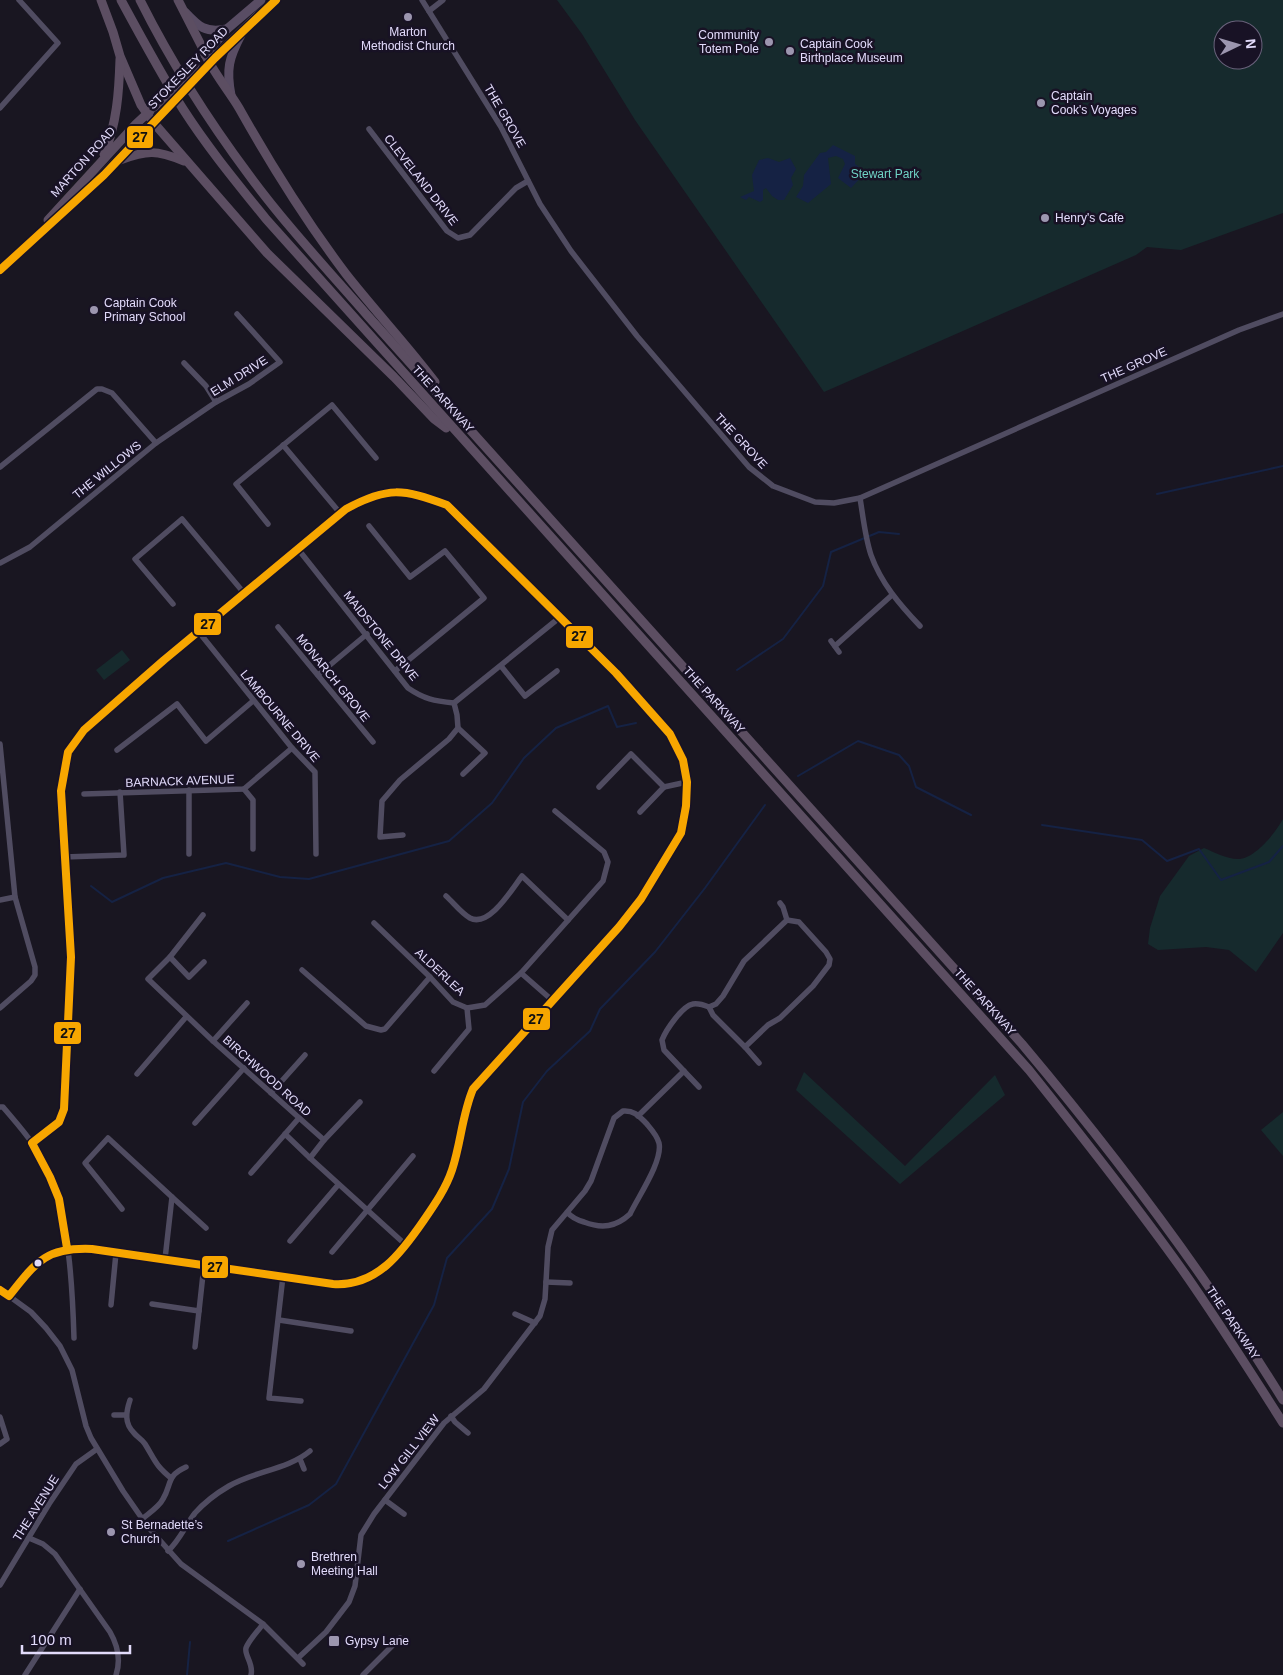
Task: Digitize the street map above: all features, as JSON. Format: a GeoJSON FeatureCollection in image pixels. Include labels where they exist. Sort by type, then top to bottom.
{"type":"FeatureCollection","features":[{"type":"Feature","properties":{"kind":"highway"},"geometry":{"type":"LineString","coordinates":[[100,0],[120,56],[141,105],[154,114],[187,162],[267,253],[434,418],[464,441]]}},
{"type":"Feature","properties":{"kind":"highway","name":"THE PARKWAY"},"geometry":{"type":"LineString","coordinates":[[121,0],[184,111],[225,168],[266,219],[1029,1070],[1181,1268],[1283,1423]]}},
{"type":"Feature","properties":{"kind":"highway","name":"THE PARKWAY"},"geometry":{"type":"LineString","coordinates":[[140,0],[193,94],[250,176],[337,280],[464,423],[1028,1052],[1070,1102],[1149,1204],[1202,1278],[1283,1400]]}},
{"type":"Feature","properties":{"kind":"highway"},"geometry":{"type":"LineString","coordinates":[[178,0],[207,58],[270,162],[345,272],[419,361],[464,423]]}},
{"type":"Feature","properties":{"kind":"highway"},"geometry":{"type":"LineString","coordinates":[[101,161],[114,127],[120,56]]}},
{"type":"Feature","properties":{"kind":"highway","name":"STOKESLEY ROAD"},"geometry":{"type":"LineString","coordinates":[[34,238],[118,161],[154,114],[207,58]]}},
{"type":"Feature","properties":{"kind":"highway","name":"MARTON ROAD"},"geometry":{"type":"LineString","coordinates":[[34,238],[48,219],[101,161],[154,114]]}},
{"type":"Feature","properties":{"kind":"highway"},"geometry":{"type":"LineString","coordinates":[[118,161],[141,153],[153,152],[165,153],[187,162]]}},
{"type":"Feature","properties":{"kind":"highway"},"geometry":{"type":"LineString","coordinates":[[88,175],[96,182]]}},
{"type":"Feature","properties":{"kind":"highway"},"geometry":{"type":"LineString","coordinates":[[0,270],[34,238]]}},
{"type":"Feature","properties":{"kind":"main road","name":"STOKESLEY ROAD"},"geometry":{"type":"LineString","coordinates":[[207,58],[227,29],[261,0]]}},
{"type":"Feature","properties":{"kind":"main road","name":"STOKESLEY ROAD"},"geometry":{"type":"LineString","coordinates":[[207,58],[276,0]]}},
{"type":"Feature","properties":{"kind":"main road"},"geometry":{"type":"LineString","coordinates":[[183,10],[194,22],[206,30],[227,29]]}},
{"type":"Feature","properties":{"kind":"main road"},"geometry":{"type":"LineString","coordinates":[[231,95],[228,80],[228,64],[245,28]]}},
{"type":"Feature","properties":{"kind":"street"},"geometry":{"type":"LineString","coordinates":[[0,108],[58,43],[20,0]]}},
{"type":"Feature","properties":{"kind":"street","name":"THE GROVE"},"geometry":{"type":"LineString","coordinates":[[422,0],[502,127],[540,204],[571,251],[636,336],[749,467],[773,486],[815,502],[834,503],[860,498],[1239,330],[1283,314]]}},
{"type":"Feature","properties":{"kind":"street"},"geometry":{"type":"LineString","coordinates":[[429,11],[443,0]]}},
{"type":"Feature","properties":{"kind":"street","name":"CLEVELAND DRIVE"},"geometry":{"type":"LineString","coordinates":[[370,129],[452,236],[464,237],[470,235],[516,188],[528,181]]}},
{"type":"Feature","properties":{"kind":"street","name":"ELM DRIVE"},"geometry":{"type":"LineString","coordinates":[[156,443],[216,402],[249,384],[280,362],[237,314]]}},
{"type":"Feature","properties":{"kind":"street"},"geometry":{"type":"LineString","coordinates":[[184,362],[206,386],[216,402]]}},
{"type":"Feature","properties":{"kind":"street","name":"THE WILLOWS"},"geometry":{"type":"LineString","coordinates":[[0,467],[97,389],[112,393],[156,443],[30,546],[0,563]]}},
{"type":"Feature","properties":{"kind":"street"},"geometry":{"type":"LineString","coordinates":[[268,524],[236,484],[332,405],[376,458]]}},
{"type":"Feature","properties":{"kind":"street"},"geometry":{"type":"LineString","coordinates":[[283,445],[340,513]]}},
{"type":"Feature","properties":{"kind":"street"},"geometry":{"type":"LineString","coordinates":[[9,1296],[44,1256],[67,1248],[92,1249],[339,1284],[360,1280],[378,1273],[394,1261],[407,1246],[441,1195],[452,1170],[466,1104],[473,1088],[619,927],[641,899],[681,833],[686,806],[687,782],[683,760],[670,734],[616,673],[447,505],[416,494],[390,492],[368,497],[340,513],[198,631],[84,730],[68,752],[61,790],[71,957],[64,1109],[59,1122],[32,1143]]}},
{"type":"Feature","properties":{"kind":"street"},"geometry":{"type":"LineString","coordinates":[[860,498],[871,554],[876,566],[892,596],[920,626]]}},
{"type":"Feature","properties":{"kind":"street"},"geometry":{"type":"LineString","coordinates":[[173,604],[135,559],[182,519],[244,593]]}},
{"type":"Feature","properties":{"kind":"street"},"geometry":{"type":"LineString","coordinates":[[369,526],[410,577],[445,551],[484,598],[395,671]]}},
{"type":"Feature","properties":{"kind":"street","name":"MAIDSTONE DRIVE"},"geometry":{"type":"LineString","coordinates":[[298,548],[408,688],[418,695],[433,701],[454,703]]}},
{"type":"Feature","properties":{"kind":"street"},"geometry":{"type":"LineString","coordinates":[[839,652],[833,644],[892,596]]}},
{"type":"Feature","properties":{"kind":"street"},"geometry":{"type":"LineString","coordinates":[[403,835],[380,837],[382,801],[400,780],[449,739],[458,728],[454,703],[559,618]]}},
{"type":"Feature","properties":{"kind":"street","name":"MONARCH GROVE"},"geometry":{"type":"LineString","coordinates":[[278,626],[373,742]]}},
{"type":"Feature","properties":{"kind":"street","name":"LAMBOURNE DRIVE"},"geometry":{"type":"LineString","coordinates":[[198,631],[292,748],[315,772],[316,854]]}},
{"type":"Feature","properties":{"kind":"street"},"geometry":{"type":"LineString","coordinates":[[318,675],[366,634]]}},
{"type":"Feature","properties":{"kind":"street"},"geometry":{"type":"LineString","coordinates":[[500,666],[525,696],[558,671]]}},
{"type":"Feature","properties":{"kind":"street"},"geometry":{"type":"LineString","coordinates":[[117,750],[177,704],[206,741],[253,700]]}},
{"type":"Feature","properties":{"kind":"street"},"geometry":{"type":"LineString","coordinates":[[458,728],[485,752],[463,774]]}},
{"type":"Feature","properties":{"kind":"street"},"geometry":{"type":"LineString","coordinates":[[0,744],[15,897],[35,967],[35,975],[31,981],[0,1008]]}},
{"type":"Feature","properties":{"kind":"street","name":"BARNACK AVENUE"},"geometry":{"type":"LineString","coordinates":[[84,794],[244,788],[292,748]]}},
{"type":"Feature","properties":{"kind":"street"},"geometry":{"type":"LineString","coordinates":[[599,786],[631,754],[664,786]]}},
{"type":"Feature","properties":{"kind":"street"},"geometry":{"type":"LineString","coordinates":[[640,812],[664,786],[687,782]]}},
{"type":"Feature","properties":{"kind":"street"},"geometry":{"type":"LineString","coordinates":[[244,788],[253,800],[253,849]]}},
{"type":"Feature","properties":{"kind":"street"},"geometry":{"type":"LineString","coordinates":[[188,854],[189,790]]}},
{"type":"Feature","properties":{"kind":"street"},"geometry":{"type":"LineString","coordinates":[[64,857],[124,855],[120,792]]}},
{"type":"Feature","properties":{"kind":"street","name":"ALDERLEA"},"geometry":{"type":"LineString","coordinates":[[374,924],[430,977],[453,1002],[467,1008],[485,1005],[521,974],[603,881],[608,862],[604,852],[555,811]]}},
{"type":"Feature","properties":{"kind":"street"},"geometry":{"type":"LineString","coordinates":[[446,896],[470,918],[481,919],[492,914],[522,876],[568,920]]}},
{"type":"Feature","properties":{"kind":"street"},"geometry":{"type":"LineString","coordinates":[[0,900],[15,897]]}},
{"type":"Feature","properties":{"kind":"street"},"geometry":{"type":"LineString","coordinates":[[780,903],[787,920]]}},
{"type":"Feature","properties":{"kind":"street","name":"BIRCHWOOD ROAD"},"geometry":{"type":"LineString","coordinates":[[203,915],[170,957],[148,979],[213,1041],[324,1140]]}},
{"type":"Feature","properties":{"kind":"street"},"geometry":{"type":"LineString","coordinates":[[699,1087],[664,1050],[663,1038],[681,1012],[687,1007],[696,1003],[709,1007],[716,1004],[723,996],[744,961],[787,920],[799,922],[826,952],[830,959],[829,965],[813,986],[780,1018],[768,1025],[745,1047]]}},
{"type":"Feature","properties":{"kind":"street"},"geometry":{"type":"LineString","coordinates":[[170,957],[190,977],[204,962]]}},
{"type":"Feature","properties":{"kind":"street"},"geometry":{"type":"LineString","coordinates":[[302,970],[366,1026],[381,1030],[385,1029],[430,977]]}},
{"type":"Feature","properties":{"kind":"street"},"geometry":{"type":"LineString","coordinates":[[521,974],[552,1001]]}},
{"type":"Feature","properties":{"kind":"street"},"geometry":{"type":"LineString","coordinates":[[213,1041],[247,1003]]}},
{"type":"Feature","properties":{"kind":"street"},"geometry":{"type":"LineString","coordinates":[[709,1007],[713,1015],[759,1063]]}},
{"type":"Feature","properties":{"kind":"street"},"geometry":{"type":"LineString","coordinates":[[434,1071],[469,1029],[467,1008]]}},
{"type":"Feature","properties":{"kind":"street"},"geometry":{"type":"LineString","coordinates":[[136,1074],[186,1016]]}},
{"type":"Feature","properties":{"kind":"street"},"geometry":{"type":"LineString","coordinates":[[272,1093],[305,1055]]}},
{"type":"Feature","properties":{"kind":"street"},"geometry":{"type":"LineString","coordinates":[[195,1123],[244,1068]]}},
{"type":"Feature","properties":{"kind":"street"},"geometry":{"type":"LineString","coordinates":[[567,1212],[572,1218],[595,1226],[615,1225],[630,1214],[659,1155],[659,1141],[638,1116],[684,1072]]}},
{"type":"Feature","properties":{"kind":"street"},"geometry":{"type":"LineString","coordinates":[[310,1158],[324,1140],[360,1102]]}},
{"type":"Feature","properties":{"kind":"street"},"geometry":{"type":"LineString","coordinates":[[2,1107],[32,1143],[59,1199],[70,1266],[74,1338]]}},
{"type":"Feature","properties":{"kind":"street","name":"LOW GILL VIEW"},"geometry":{"type":"LineString","coordinates":[[298,1658],[326,1632],[349,1602],[355,1586],[361,1535],[385,1500],[444,1423],[484,1389],[535,1323],[543,1308],[550,1237],[557,1222],[585,1191],[591,1181],[614,1118],[619,1112],[628,1111],[638,1116]]}},
{"type":"Feature","properties":{"kind":"street"},"geometry":{"type":"LineString","coordinates":[[251,1173],[299,1118]]}},
{"type":"Feature","properties":{"kind":"street"},"geometry":{"type":"LineString","coordinates":[[285,1134],[338,1185],[407,1246]]}},
{"type":"Feature","properties":{"kind":"street"},"geometry":{"type":"LineString","coordinates":[[122,1209],[85,1163],[108,1138],[206,1228]]}},
{"type":"Feature","properties":{"kind":"street"},"geometry":{"type":"LineString","coordinates":[[332,1252],[413,1156]]}},
{"type":"Feature","properties":{"kind":"street"},"geometry":{"type":"LineString","coordinates":[[290,1241],[338,1185]]}},
{"type":"Feature","properties":{"kind":"street"},"geometry":{"type":"LineString","coordinates":[[165,1259],[172,1197]]}},
{"type":"Feature","properties":{"kind":"street"},"geometry":{"type":"LineString","coordinates":[[111,1305],[116,1253]]}},
{"type":"Feature","properties":{"kind":"street"},"geometry":{"type":"LineString","coordinates":[[195,1347],[204,1265]]}},
{"type":"Feature","properties":{"kind":"street"},"geometry":{"type":"LineString","coordinates":[[284,1276],[269,1398],[301,1401]]}},
{"type":"Feature","properties":{"kind":"street"},"geometry":{"type":"LineString","coordinates":[[546,1282],[570,1283]]}},
{"type":"Feature","properties":{"kind":"street"},"geometry":{"type":"LineString","coordinates":[[0,1290],[41,1322],[60,1346],[72,1370],[86,1426],[97,1448],[142,1519],[181,1564],[263,1624],[303,1664]]}},
{"type":"Feature","properties":{"kind":"street"},"geometry":{"type":"LineString","coordinates":[[152,1304],[199,1311]]}},
{"type":"Feature","properties":{"kind":"street"},"geometry":{"type":"LineString","coordinates":[[515,1314],[535,1323]]}},
{"type":"Feature","properties":{"kind":"street"},"geometry":{"type":"LineString","coordinates":[[279,1320],[351,1331]]}},
{"type":"Feature","properties":{"kind":"street"},"geometry":{"type":"LineString","coordinates":[[130,1400],[126,1415],[132,1431],[144,1442],[152,1460],[171,1478]]}},
{"type":"Feature","properties":{"kind":"street"},"geometry":{"type":"LineString","coordinates":[[114,1415],[126,1415]]}},
{"type":"Feature","properties":{"kind":"street"},"geometry":{"type":"LineString","coordinates":[[451,1416],[454,1422],[468,1433]]}},
{"type":"Feature","properties":{"kind":"street"},"geometry":{"type":"LineString","coordinates":[[0,1417],[7,1439],[0,1444]]}},
{"type":"Feature","properties":{"kind":"street","name":"THE AVENUE"},"geometry":{"type":"LineString","coordinates":[[0,1586],[28,1538],[76,1464],[97,1448]]}},
{"type":"Feature","properties":{"kind":"street"},"geometry":{"type":"LineString","coordinates":[[168,1551],[180,1538],[196,1512],[223,1490],[246,1478],[300,1459],[310,1451]]}},
{"type":"Feature","properties":{"kind":"street"},"geometry":{"type":"LineString","coordinates":[[300,1459],[304,1469]]}},
{"type":"Feature","properties":{"kind":"street"},"geometry":{"type":"LineString","coordinates":[[142,1519],[160,1504],[171,1478],[186,1467]]}},
{"type":"Feature","properties":{"kind":"street"},"geometry":{"type":"LineString","coordinates":[[385,1500],[404,1514]]}},
{"type":"Feature","properties":{"kind":"street"},"geometry":{"type":"LineString","coordinates":[[28,1538],[43,1544],[55,1554],[110,1632],[116,1642],[118,1654],[116,1675]]}},
{"type":"Feature","properties":{"kind":"street"},"geometry":{"type":"LineString","coordinates":[[25,1675],[80,1589]]}},
{"type":"Feature","properties":{"kind":"street"},"geometry":{"type":"LineString","coordinates":[[251,1675],[246,1646],[263,1624]]}},
{"type":"Feature","properties":{"kind":"street"},"geometry":{"type":"LineString","coordinates":[[363,1675],[400,1638]]}},
{"type":"Feature","properties":{"kind":"green space","name":"Stewart Park"},"geometry":{"type":"Polygon","coordinates":[[[557,0],[1283,0],[1283,213],[1181,250],[1147,247],[1136,255],[824,392],[635,120],[582,34],[557,0]]]}},
{"type":"Feature","properties":{"kind":"green space"},"geometry":{"type":"Polygon","coordinates":[[[122,650],[130,660],[104,680],[96,670],[122,650]]]}},
{"type":"Feature","properties":{"kind":"green space"},"geometry":{"type":"Polygon","coordinates":[[[1283,819],[1283,933],[1256,972],[1229,950],[1206,947],[1158,950],[1148,944],[1150,928],[1160,896],[1189,856],[1204,848],[1229,858],[1245,858],[1264,844],[1283,819]]]}},
{"type":"Feature","properties":{"kind":"green space"},"geometry":{"type":"Polygon","coordinates":[[[804,1072],[905,1166],[995,1075],[1005,1095],[900,1184],[796,1090],[804,1072]]]}},
{"type":"Feature","properties":{"kind":"green space"},"geometry":{"type":"Polygon","coordinates":[[[1283,1112],[1283,1156],[1261,1130],[1283,1112]]]}},
{"type":"Feature","properties":{"kind":"water"},"geometry":{"type":"Polygon","coordinates":[[[833,145],[855,156],[855,164],[866,172],[851,188],[838,178],[845,164],[843,159],[836,156],[828,158],[831,184],[808,203],[796,197],[803,186],[804,175],[820,153],[826,152],[833,145]]]}},
{"type":"Feature","properties":{"kind":"water"},"geometry":{"type":"Polygon","coordinates":[[[768,158],[779,162],[790,158],[796,169],[791,178],[793,185],[784,200],[778,200],[772,196],[766,188],[763,190],[763,200],[760,202],[749,197],[746,200],[740,197],[754,191],[752,175],[759,160],[768,158]]]}},
{"type":"Feature","properties":{"kind":"waterway"},"geometry":{"type":"LineString","coordinates":[[1157,494],[1283,466]]}},
{"type":"Feature","properties":{"kind":"waterway"},"geometry":{"type":"LineString","coordinates":[[737,670],[783,639],[823,586],[831,552],[879,532],[899,534]]}},
{"type":"Feature","properties":{"kind":"waterway"},"geometry":{"type":"LineString","coordinates":[[91,886],[112,902],[163,878],[226,863],[280,877],[309,879],[449,841],[492,803],[524,758],[556,728],[608,706],[617,727],[636,723]]}},
{"type":"Feature","properties":{"kind":"waterway"},"geometry":{"type":"LineString","coordinates":[[798,776],[858,741],[899,755],[909,766],[916,787],[971,815]]}},
{"type":"Feature","properties":{"kind":"waterway"},"geometry":{"type":"LineString","coordinates":[[228,1541],[309,1505],[336,1484],[434,1305],[447,1258],[492,1209],[509,1169],[523,1102],[547,1071],[590,1031],[600,1009],[655,952],[705,888],[765,805]]}},
{"type":"Feature","properties":{"kind":"waterway"},"geometry":{"type":"LineString","coordinates":[[1042,825],[1142,840],[1167,861],[1199,849],[1221,880],[1269,862],[1283,846]]}},
{"type":"Feature","properties":{"kind":"waterway"},"geometry":{"type":"LineString","coordinates":[[187,1675],[190,1642]]}},
{"type":"Feature","properties":{"kind":"transit line","name":"27"},"geometry":{"type":"LineString","coordinates":[[0,270],[104,175],[215,58],[276,0]]}},
{"type":"Feature","properties":{"kind":"transit line","name":"27"},"geometry":{"type":"LineString","coordinates":[[0,1290],[9,1296],[27,1274],[43,1259],[53,1254],[76,1249],[92,1249],[333,1284],[363,1280],[375,1274],[387,1265],[407,1244],[450,1177],[466,1109],[473,1089],[619,927],[641,899],[681,833],[686,806],[687,782],[683,760],[670,734],[616,673],[447,505],[419,496],[396,492],[373,496],[346,509],[164,660],[84,730],[68,752],[61,791],[71,957],[64,1109],[59,1122],[32,1143],[59,1199],[67,1248]]}},
{"type":"Feature","properties":{"kind":"place","name":"Marton Methodist Church"},"geometry":{"type":"Point","coordinates":[408,17]}},
{"type":"Feature","properties":{"kind":"place","name":"Community Totem Pole"},"geometry":{"type":"Point","coordinates":[769,42]}},
{"type":"Feature","properties":{"kind":"place","name":"Captain Cook Birthplace Museum"},"geometry":{"type":"Point","coordinates":[790,51]}},
{"type":"Feature","properties":{"kind":"place","name":"Captain Cook's Voyages"},"geometry":{"type":"Point","coordinates":[1041,103]}},
{"type":"Feature","properties":{"kind":"place","name":"Henry's Cafe"},"geometry":{"type":"Point","coordinates":[1045,218]}},
{"type":"Feature","properties":{"kind":"place","name":"Captain Cook Primary School"},"geometry":{"type":"Point","coordinates":[94,310]}},
{"type":"Feature","properties":{"kind":"place","name":"St Bernadette’s Church"},"geometry":{"type":"Point","coordinates":[111,1532]}},
{"type":"Feature","properties":{"kind":"place","name":"Brethren Meeting Hall"},"geometry":{"type":"Point","coordinates":[301,1564]}},
{"type":"Feature","properties":{"kind":"place","name":"Gypsy Lane"},"geometry":{"type":"Point","coordinates":[334,1641]}}]}
